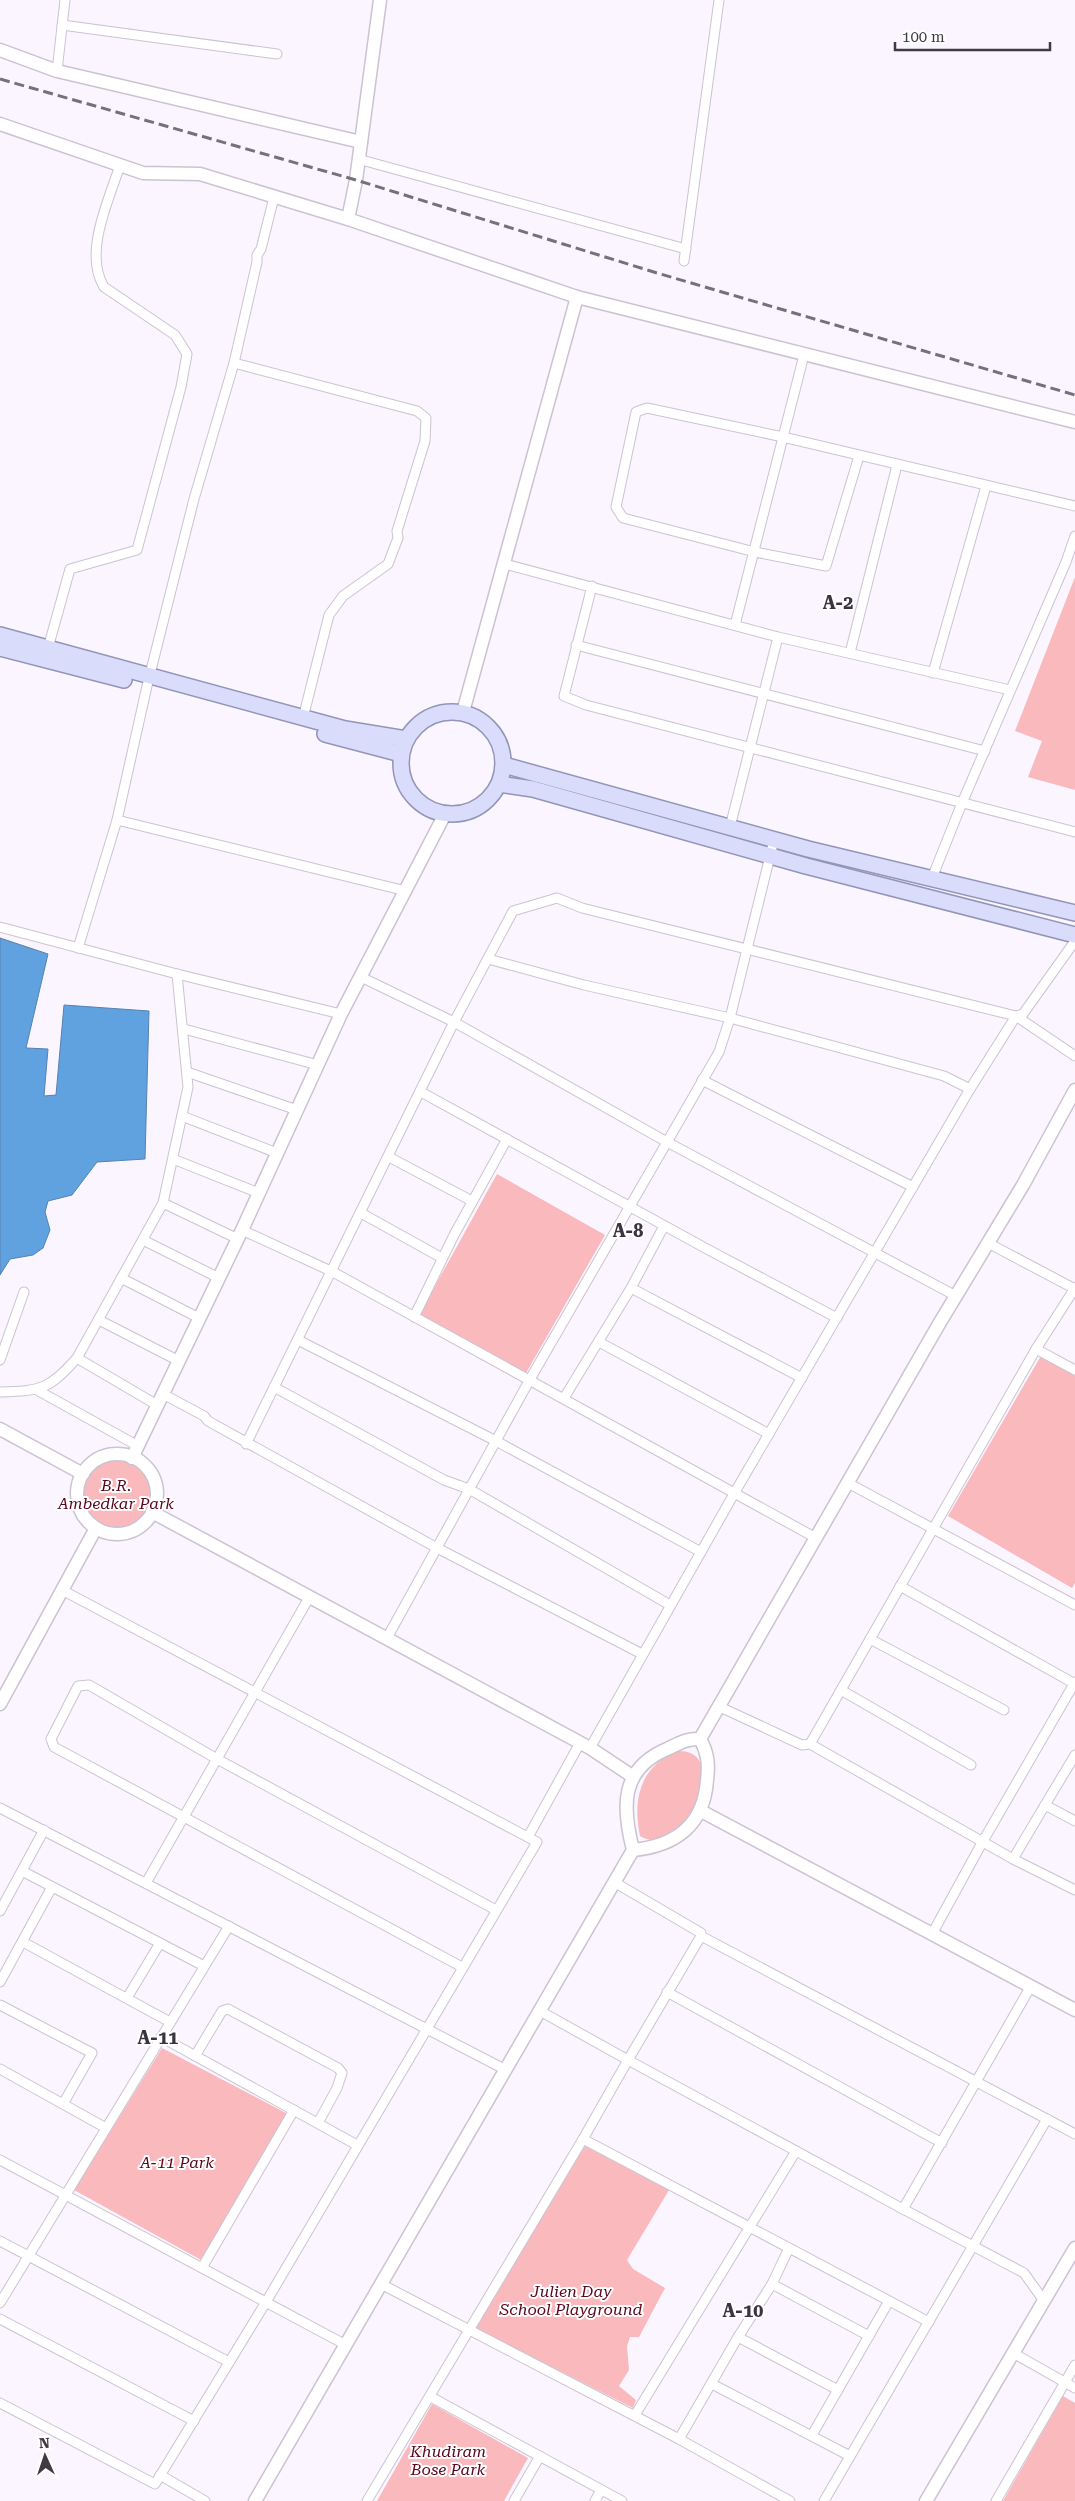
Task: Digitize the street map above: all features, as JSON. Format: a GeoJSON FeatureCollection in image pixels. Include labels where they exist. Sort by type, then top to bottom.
{"type":"FeatureCollection","features":[{"type":"Feature","properties":{"kind":"main road"},"geometry":{"type":"LineString","coordinates":[[0,636],[48,648],[148,682],[401,754]]}},
{"type":"Feature","properties":{"kind":"main road"},"geometry":{"type":"LineString","coordinates":[[0,648],[345,729],[406,740]]}},
{"type":"Feature","properties":{"kind":"main road"},"geometry":{"type":"LineString","coordinates":[[446,712],[463,712],[477,717],[497,737],[502,751],[504,765],[499,784],[490,797],[478,807],[464,813],[445,814],[430,809],[416,800],[406,787],[401,771],[401,754],[406,740],[414,727],[429,717],[446,712]]}},
{"type":"Feature","properties":{"kind":"main road"},"geometry":{"type":"LineString","coordinates":[[504,765],[774,840],[1075,913]]}},
{"type":"Feature","properties":{"kind":"main road"},"geometry":{"type":"LineString","coordinates":[[499,784],[533,789],[770,856],[1075,935]]}},
{"type":"Feature","properties":{"kind":"street"},"geometry":{"type":"LineString","coordinates":[[57,72],[65,0]]}},
{"type":"Feature","properties":{"kind":"street"},"geometry":{"type":"LineString","coordinates":[[348,220],[361,142],[380,0]]}},
{"type":"Feature","properties":{"kind":"street"},"geometry":{"type":"LineString","coordinates":[[684,261],[718,0]]}},
{"type":"Feature","properties":{"kind":"street"},"geometry":{"type":"LineString","coordinates":[[62,25],[276,54]]}},
{"type":"Feature","properties":{"kind":"street"},"geometry":{"type":"LineString","coordinates":[[0,50],[57,72],[361,142]]}},
{"type":"Feature","properties":{"kind":"street"},"geometry":{"type":"LineString","coordinates":[[0,124],[143,173],[200,174],[348,220],[578,296],[804,355],[1075,422]]}},
{"type":"Feature","properties":{"kind":"street"},"geometry":{"type":"LineString","coordinates":[[358,159],[686,249]]}},
{"type":"Feature","properties":{"kind":"street"},"geometry":{"type":"LineString","coordinates":[[48,648],[70,568],[137,550],[181,387],[187,354],[175,335],[104,287],[97,276],[95,248],[120,165]]}},
{"type":"Feature","properties":{"kind":"street"},"geometry":{"type":"LineString","coordinates":[[78,948],[117,820],[148,682],[194,499],[234,363],[257,255],[261,249],[274,197]]}},
{"type":"Feature","properties":{"kind":"street"},"geometry":{"type":"LineString","coordinates":[[463,712],[578,296]]}},
{"type":"Feature","properties":{"kind":"street"},"geometry":{"type":"LineString","coordinates":[[735,625],[804,355]]}},
{"type":"Feature","properties":{"kind":"street"},"geometry":{"type":"LineString","coordinates":[[234,363],[417,411],[426,418],[425,440],[397,531],[398,538],[388,564],[343,596],[329,615],[304,718]]}},
{"type":"Feature","properties":{"kind":"street"},"geometry":{"type":"LineString","coordinates":[[859,456],[826,566],[755,552],[623,518],[616,507],[636,412],[647,408],[783,437],[1075,506]]}},
{"type":"Feature","properties":{"kind":"street"},"geometry":{"type":"LineString","coordinates":[[850,653],[897,465]]}},
{"type":"Feature","properties":{"kind":"street"},"geometry":{"type":"LineString","coordinates":[[934,673],[986,486]]}},
{"type":"Feature","properties":{"kind":"street"},"geometry":{"type":"LineString","coordinates":[[932,878],[962,803],[1066,562],[1075,536]]}},
{"type":"Feature","properties":{"kind":"street"},"geometry":{"type":"LineString","coordinates":[[505,564],[778,637],[1010,690]]}},
{"type":"Feature","properties":{"kind":"street"},"geometry":{"type":"LineString","coordinates":[[592,586],[564,696],[586,705],[1075,832]]}},
{"type":"Feature","properties":{"kind":"street"},"geometry":{"type":"LineString","coordinates":[[730,827],[778,637]]}},
{"type":"Feature","properties":{"kind":"street"},"geometry":{"type":"LineString","coordinates":[[576,645],[985,750]]}},
{"type":"Feature","properties":{"kind":"street"},"geometry":{"type":"LineString","coordinates":[[132,1458],[240,1235],[342,1014],[445,814]]}},
{"type":"Feature","properties":{"kind":"street"},"geometry":{"type":"LineString","coordinates":[[117,820],[406,891]]}},
{"type":"Feature","properties":{"kind":"street"},"geometry":{"type":"LineString","coordinates":[[387,1638],[529,1381],[719,1052],[730,1018],[774,840]]}},
{"type":"Feature","properties":{"kind":"street"},"geometry":{"type":"LineString","coordinates":[[246,1444],[454,1022],[513,911],[557,898],[582,908],[1016,1016],[1075,1056]]}},
{"type":"Feature","properties":{"kind":"street"},"geometry":{"type":"LineString","coordinates":[[0,927],[177,974],[342,1014]]}},
{"type":"Feature","properties":{"kind":"street"},"geometry":{"type":"LineString","coordinates":[[528,1837],[642,1654],[970,1090],[1016,1016],[1024,1014],[1075,941]]}},
{"type":"Feature","properties":{"kind":"street"},"geometry":{"type":"LineString","coordinates":[[488,959],[584,985],[730,1018],[944,1076],[970,1090]]}},
{"type":"Feature","properties":{"kind":"street"},"geometry":{"type":"LineString","coordinates":[[0,1392],[37,1390],[60,1377],[78,1358],[163,1203],[188,1087],[184,1029],[177,974]]}},
{"type":"Feature","properties":{"kind":"street"},"geometry":{"type":"LineString","coordinates":[[361,978],[454,1022],[667,1142],[956,1296]]}},
{"type":"Feature","properties":{"kind":"street"},"geometry":{"type":"LineString","coordinates":[[184,1029],[318,1065]]}},
{"type":"Feature","properties":{"kind":"street"},"geometry":{"type":"LineString","coordinates":[[187,1072],[297,1110]]}},
{"type":"Feature","properties":{"kind":"street"},"geometry":{"type":"LineString","coordinates":[[702,1080],[914,1186]]}},
{"type":"Feature","properties":{"kind":"street"},"geometry":{"type":"LineString","coordinates":[[700,1739],[1075,1091]]}},
{"type":"Feature","properties":{"kind":"street"},"geometry":{"type":"LineString","coordinates":[[421,1092],[629,1207],[837,1318]]}},
{"type":"Feature","properties":{"kind":"street"},"geometry":{"type":"LineString","coordinates":[[182,1116],[278,1153]]}},
{"type":"Feature","properties":{"kind":"street"},"geometry":{"type":"LineString","coordinates":[[414,1317],[442,1258],[507,1139]]}},
{"type":"Feature","properties":{"kind":"street"},"geometry":{"type":"LineString","coordinates":[[389,1157],[472,1201]]}},
{"type":"Feature","properties":{"kind":"street"},"geometry":{"type":"LineString","coordinates":[[173,1159],[259,1193]]}},
{"type":"Feature","properties":{"kind":"street"},"geometry":{"type":"LineString","coordinates":[[163,1203],[332,1272],[816,1538]]}},
{"type":"Feature","properties":{"kind":"street"},"geometry":{"type":"LineString","coordinates":[[361,1213],[442,1258]]}},
{"type":"Feature","properties":{"kind":"street"},"geometry":{"type":"LineString","coordinates":[[564,1398],[631,1288],[664,1226]]}},
{"type":"Feature","properties":{"kind":"street"},"geometry":{"type":"LineString","coordinates":[[143,1240],[219,1278]]}},
{"type":"Feature","properties":{"kind":"street"},"geometry":{"type":"LineString","coordinates":[[810,1744],[1036,1349],[1075,1288],[988,1243]]}},
{"type":"Feature","properties":{"kind":"street"},"geometry":{"type":"LineString","coordinates":[[121,1278],[200,1318]]}},
{"type":"Feature","properties":{"kind":"street"},"geometry":{"type":"LineString","coordinates":[[631,1288],[802,1378]]}},
{"type":"Feature","properties":{"kind":"street"},"geometry":{"type":"LineString","coordinates":[[0,1360],[24,1292]]}},
{"type":"Feature","properties":{"kind":"street"},"geometry":{"type":"LineString","coordinates":[[99,1320],[179,1360]]}},
{"type":"Feature","properties":{"kind":"street"},"geometry":{"type":"LineString","coordinates":[[298,1340],[496,1441],[701,1552]]}},
{"type":"Feature","properties":{"kind":"street"},"geometry":{"type":"LineString","coordinates":[[599,1342],[769,1434]]}},
{"type":"Feature","properties":{"kind":"street"},"geometry":{"type":"LineString","coordinates":[[1036,1349],[1075,1370]]}},
{"type":"Feature","properties":{"kind":"street"},"geometry":{"type":"LineString","coordinates":[[78,1358],[160,1400],[204,1416],[208,1421],[246,1444],[437,1548],[642,1654]]}},
{"type":"Feature","properties":{"kind":"street"},"geometry":{"type":"LineString","coordinates":[[274,1387],[444,1480],[469,1489],[670,1605]]}},
{"type":"Feature","properties":{"kind":"street"},"geometry":{"type":"LineString","coordinates":[[37,1390],[138,1446]]}},
{"type":"Feature","properties":{"kind":"street"},"geometry":{"type":"LineString","coordinates":[[0,1429],[83,1474]]}},
{"type":"Feature","properties":{"kind":"street"},"geometry":{"type":"LineString","coordinates":[[119,1454],[132,1458],[149,1471],[155,1484],[156,1498],[152,1512],[144,1523],[124,1533],[110,1533],[96,1528],[85,1517],[78,1503],[78,1488],[83,1474],[92,1463],[104,1456],[119,1454]]}},
{"type":"Feature","properties":{"kind":"street"},"geometry":{"type":"LineString","coordinates":[[848,1483],[1075,1605]]}},
{"type":"Feature","properties":{"kind":"street"},"geometry":{"type":"LineString","coordinates":[[152,1512],[585,1745],[632,1776]]}},
{"type":"Feature","properties":{"kind":"street"},"geometry":{"type":"LineString","coordinates":[[0,1704],[96,1528]]}},
{"type":"Feature","properties":{"kind":"street"},"geometry":{"type":"LineString","coordinates":[[900,1586],[1075,1683],[983,1841],[932,1934]]}},
{"type":"Feature","properties":{"kind":"street"},"geometry":{"type":"LineString","coordinates":[[0,2403],[155,2484],[266,2302],[425,2028],[537,1842],[256,1691],[62,1590]]}},
{"type":"Feature","properties":{"kind":"street"},"geometry":{"type":"LineString","coordinates":[[146,1883],[310,1596]]}},
{"type":"Feature","properties":{"kind":"street"},"geometry":{"type":"LineString","coordinates":[[870,1639],[1004,1710]]}},
{"type":"Feature","properties":{"kind":"street"},"geometry":{"type":"LineString","coordinates":[[462,1967],[54,1747],[51,1739],[78,1686],[89,1686],[217,1759],[496,1910]]}},
{"type":"Feature","properties":{"kind":"street"},"geometry":{"type":"LineString","coordinates":[[841,1690],[971,1765]]}},
{"type":"Feature","properties":{"kind":"street"},"geometry":{"type":"LineString","coordinates":[[720,1707],[802,1745],[810,1744],[1013,1858],[1075,1890]]}},
{"type":"Feature","properties":{"kind":"street"},"geometry":{"type":"LineString","coordinates":[[255,2501],[633,1850],[628,1829],[627,1800],[627,1790],[632,1776],[640,1766],[659,1752],[690,1739],[700,1739]]}},
{"type":"Feature","properties":{"kind":"street"},"geometry":{"type":"LineString","coordinates":[[633,1850],[652,1848],[667,1842],[696,1821],[706,1798],[708,1773],[707,1751],[700,1739]]}},
{"type":"Feature","properties":{"kind":"street"},"geometry":{"type":"LineString","coordinates":[[1013,1858],[1075,1755]]}},
{"type":"Feature","properties":{"kind":"street"},"geometry":{"type":"LineString","coordinates":[[1045,1805],[1075,1821]]}},
{"type":"Feature","properties":{"kind":"street"},"geometry":{"type":"LineString","coordinates":[[0,1808],[506,2070]]}},
{"type":"Feature","properties":{"kind":"street"},"geometry":{"type":"LineString","coordinates":[[700,1811],[1075,2010]]}},
{"type":"Feature","properties":{"kind":"street"},"geometry":{"type":"LineString","coordinates":[[0,1911],[44,1830]]}},
{"type":"Feature","properties":{"kind":"street"},"geometry":{"type":"LineString","coordinates":[[22,1871],[204,1966]]}},
{"type":"Feature","properties":{"kind":"street"},"geometry":{"type":"LineString","coordinates":[[614,1882],[701,1933],[701,1936],[1075,2134]]}},
{"type":"Feature","properties":{"kind":"street"},"geometry":{"type":"LineString","coordinates":[[0,1982],[52,1887]]}},
{"type":"Feature","properties":{"kind":"street"},"geometry":{"type":"LineString","coordinates":[[0,2303],[229,1926]]}},
{"type":"Feature","properties":{"kind":"street"},"geometry":{"type":"LineString","coordinates":[[367,2501],[583,2139],[701,1936]]}},
{"type":"Feature","properties":{"kind":"street"},"geometry":{"type":"LineString","coordinates":[[23,1942],[170,2022]]}},
{"type":"Feature","properties":{"kind":"street"},"geometry":{"type":"LineString","coordinates":[[126,1998],[160,1943]]}},
{"type":"Feature","properties":{"kind":"street"},"geometry":{"type":"LineString","coordinates":[[903,2209],[1030,1986]]}},
{"type":"Feature","properties":{"kind":"street"},"geometry":{"type":"LineString","coordinates":[[667,1992],[942,2142]]}},
{"type":"Feature","properties":{"kind":"street"},"geometry":{"type":"LineString","coordinates":[[0,2005],[92,2053],[63,2104]]}},
{"type":"Feature","properties":{"kind":"street"},"geometry":{"type":"LineString","coordinates":[[195,2056],[222,2011],[228,2009],[338,2068],[342,2073],[338,2088],[318,2124]]}},
{"type":"Feature","properties":{"kind":"street"},"geometry":{"type":"LineString","coordinates":[[540,2011],[1024,2273],[1044,2301]]}},
{"type":"Feature","properties":{"kind":"street"},"geometry":{"type":"LineString","coordinates":[[161,2038],[357,2145]]}},
{"type":"Feature","properties":{"kind":"street"},"geometry":{"type":"LineString","coordinates":[[0,2069],[106,2128]]}},
{"type":"Feature","properties":{"kind":"street"},"geometry":{"type":"LineString","coordinates":[[203,2266],[294,2110]]}},
{"type":"Feature","properties":{"kind":"street"},"geometry":{"type":"LineString","coordinates":[[824,2501],[1046,2119]]}},
{"type":"Feature","properties":{"kind":"street"},"geometry":{"type":"LineString","coordinates":[[583,2139],[929,2322]]}},
{"type":"Feature","properties":{"kind":"street"},"geometry":{"type":"LineString","coordinates":[[635,2415],[796,2151]]}},
{"type":"Feature","properties":{"kind":"street"},"geometry":{"type":"LineString","coordinates":[[0,2160],[203,2266],[346,2344]]}},
{"type":"Feature","properties":{"kind":"street"},"geometry":{"type":"LineString","coordinates":[[0,2241],[229,2362]]}},
{"type":"Feature","properties":{"kind":"street"},"geometry":{"type":"LineString","coordinates":[[679,2439],[738,2337],[772,2284],[789,2248]]}},
{"type":"Feature","properties":{"kind":"street"},"geometry":{"type":"LineString","coordinates":[[926,2501],[1075,2248]]}},
{"type":"Feature","properties":{"kind":"street"},"geometry":{"type":"LineString","coordinates":[[381,2284],[635,2415],[790,2501]]}},
{"type":"Feature","properties":{"kind":"street"},"geometry":{"type":"LineString","coordinates":[[772,2284],[869,2336]]}},
{"type":"Feature","properties":{"kind":"street"},"geometry":{"type":"LineString","coordinates":[[812,2435],[889,2301]]}},
{"type":"Feature","properties":{"kind":"street"},"geometry":{"type":"LineString","coordinates":[[0,2319],[194,2421]]}},
{"type":"Feature","properties":{"kind":"street"},"geometry":{"type":"LineString","coordinates":[[738,2337],[838,2390]]}},
{"type":"Feature","properties":{"kind":"street"},"geometry":{"type":"LineString","coordinates":[[1013,2353],[1075,2388]]}},
{"type":"Feature","properties":{"kind":"street"},"geometry":{"type":"LineString","coordinates":[[996,2501],[1075,2365]]}},
{"type":"Feature","properties":{"kind":"street"},"geometry":{"type":"LineString","coordinates":[[712,2384],[850,2456]]}},
{"type":"Feature","properties":{"kind":"street"},"geometry":{"type":"LineString","coordinates":[[430,2397],[622,2501]]}},
{"type":"Feature","properties":{"kind":"street"},"geometry":{"type":"LineString","coordinates":[[514,2501],[540,2456]]}},
{"type":"Feature","properties":{"kind":"street"},"geometry":{"type":"LineString","coordinates":[[160,2475],[205,2501]]}},
{"type":"Feature","properties":{"kind":"street"},"geometry":{"type":"LineString","coordinates":[[595,2501],[601,2490]]}},
{"type":"Feature","properties":{"kind":"green space"},"geometry":{"type":"Polygon","coordinates":[[[1075,577],[1075,790],[1028,777],[1042,741],[1015,731],[1075,577]]]}},
{"type":"Feature","properties":{"kind":"green space"},"geometry":{"type":"Polygon","coordinates":[[[497,1174],[605,1235],[526,1373],[419,1315],[497,1174]]]}},
{"type":"Feature","properties":{"kind":"green space"},"geometry":{"type":"Polygon","coordinates":[[[1042,1354],[1075,1373],[1075,1583],[1072,1588],[948,1516],[1042,1354]]]}},
{"type":"Feature","properties":{"kind":"green space","name":"B.R. Ambedkar Park"},"geometry":{"type":"Polygon","coordinates":[[[116,1459],[135,1465],[145,1475],[151,1494],[145,1513],[135,1523],[116,1529],[97,1523],[87,1513],[81,1494],[87,1475],[97,1465],[116,1459]]]}},
{"type":"Feature","properties":{"kind":"green space"},"geometry":{"type":"Polygon","coordinates":[[[679,1751],[695,1756],[702,1768],[703,1785],[697,1804],[687,1821],[673,1834],[657,1840],[640,1836],[637,1809],[642,1784],[656,1765],[666,1757],[679,1751]]]}},
{"type":"Feature","properties":{"kind":"green space","name":"A-11 Park"},"geometry":{"type":"Polygon","coordinates":[[[162,2048],[288,2114],[203,2261],[74,2190],[162,2048]]]}},
{"type":"Feature","properties":{"kind":"green space","name":"Julien Day School Playground"},"geometry":{"type":"Polygon","coordinates":[[[585,2146],[669,2190],[627,2260],[633,2269],[665,2288],[639,2337],[630,2337],[627,2346],[629,2370],[619,2386],[636,2400],[633,2408],[475,2328],[585,2146]]]}},
{"type":"Feature","properties":{"kind":"green space"},"geometry":{"type":"Polygon","coordinates":[[[1063,2396],[1075,2403],[1075,2501],[1003,2501],[1063,2396]]]}},
{"type":"Feature","properties":{"kind":"green space","name":"Khudiram Bose Park"},"geometry":{"type":"Polygon","coordinates":[[[432,2404],[528,2458],[504,2501],[377,2501],[432,2404]]]}},
{"type":"Feature","properties":{"kind":"water"},"geometry":{"type":"Polygon","coordinates":[[[0,938],[48,954],[26,1048],[48,1049],[44,1096],[56,1095],[64,1005],[149,1011],[145,1159],[97,1162],[72,1195],[48,1201],[45,1212],[50,1230],[43,1248],[33,1255],[10,1259],[0,1275],[0,938]]]}},
{"type":"Feature","properties":{"kind":"railway"},"geometry":{"type":"LineString","coordinates":[[0,79],[356,180],[657,273],[1075,395]]}},
{"type":"Feature","properties":{"kind":"district","name":"A-2"},"geometry":{"type":"Point","coordinates":[838,602]}},
{"type":"Feature","properties":{"kind":"district","name":"A-8"},"geometry":{"type":"Point","coordinates":[628,1230]}},
{"type":"Feature","properties":{"kind":"district","name":"A-11"},"geometry":{"type":"Point","coordinates":[158,2037]}},
{"type":"Feature","properties":{"kind":"district","name":"A-10"},"geometry":{"type":"Point","coordinates":[743,2310]}}]}
